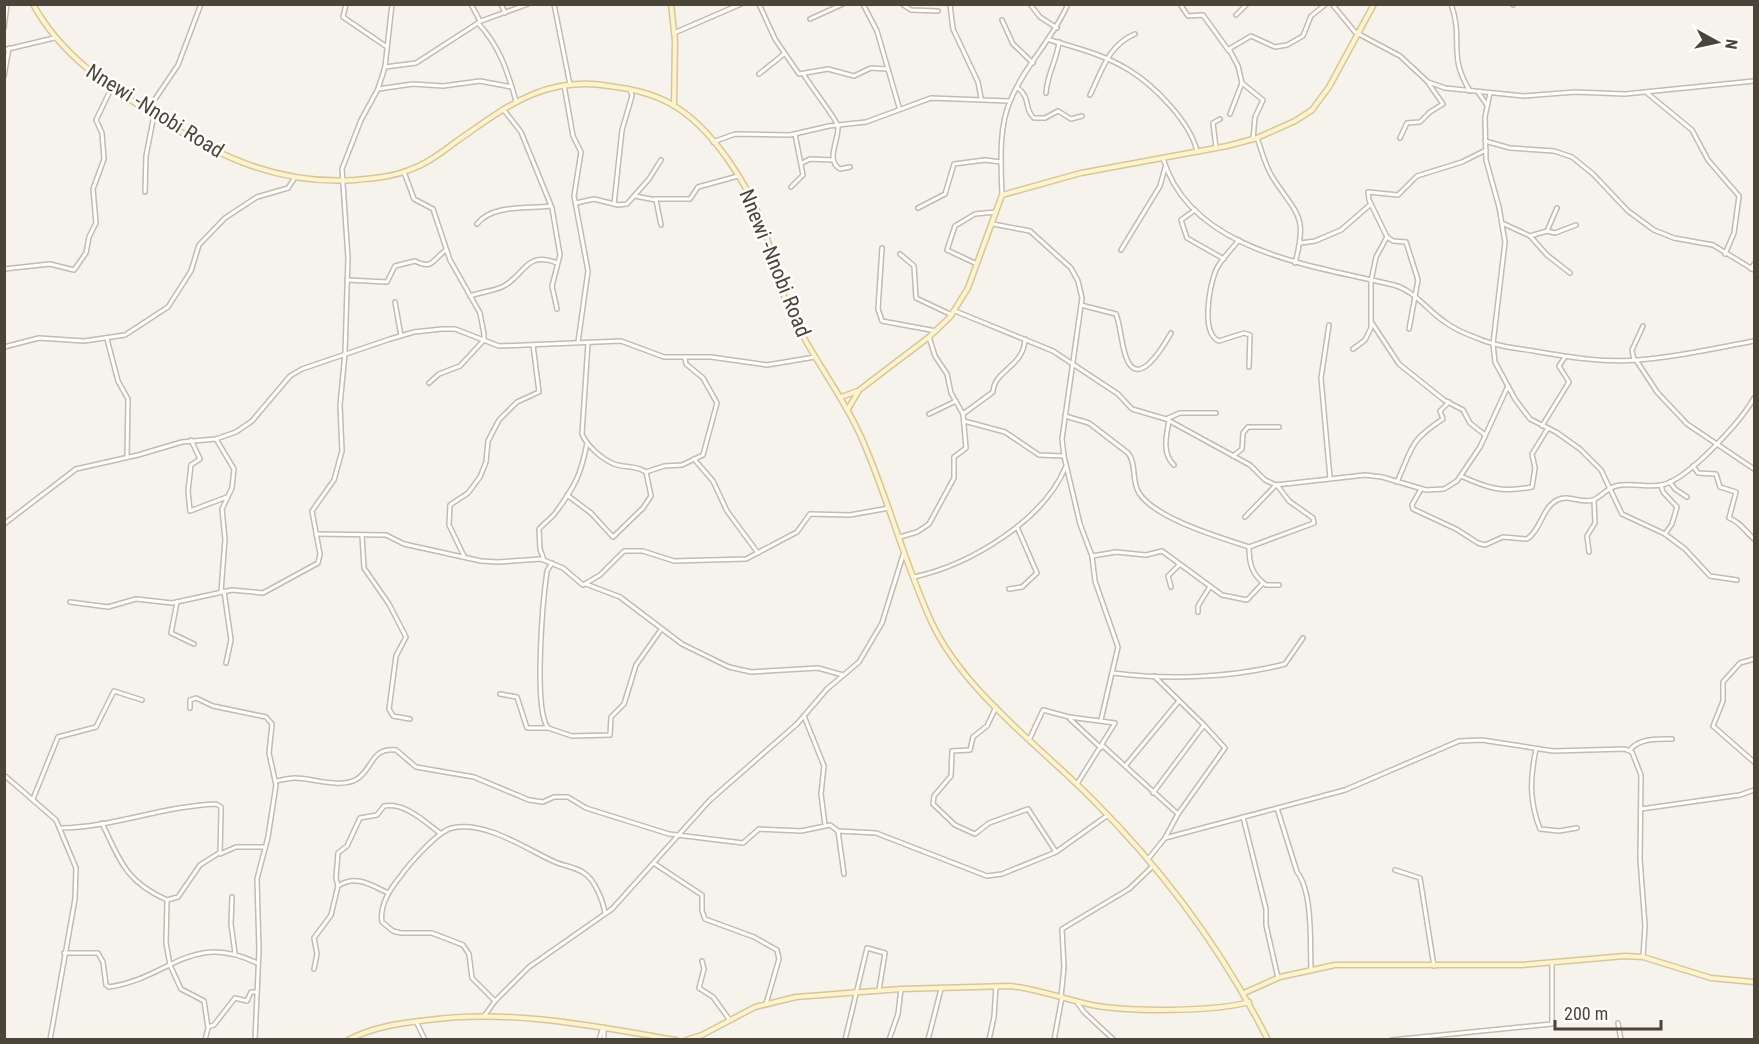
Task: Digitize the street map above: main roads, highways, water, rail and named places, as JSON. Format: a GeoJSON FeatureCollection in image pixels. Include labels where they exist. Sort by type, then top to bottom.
{"type":"FeatureCollection","features":[{"type":"Feature","properties":{"kind":"main road","name":"Nnewi -Nnobi Road"},"geometry":{"type":"LineString","coordinates":[[33,4],[54,38],[78,62],[147,111],[222,155],[250,167],[294,179],[342,181],[404,172],[429,161],[516,101],[536,91],[564,85],[600,84],[651,94],[674,105],[700,125],[738,176],[753,201],[763,225],[788,305],[815,357],[848,410],[889,508],[932,623],[944,644],[997,707],[1108,815],[1170,883],[1244,993],[1268,1040]]}},
{"type":"Feature","properties":{"kind":"main road"},"geometry":{"type":"LineString","coordinates":[[671,4],[674,33],[674,105]]}},
{"type":"Feature","properties":{"kind":"main road"},"geometry":{"type":"LineString","coordinates":[[841,397],[858,391],[936,331],[953,313],[977,264],[1002,195],[1081,173],[1255,139],[1296,122],[1312,110],[1329,87],[1374,4]]}},
{"type":"Feature","properties":{"kind":"main road"},"geometry":{"type":"LineString","coordinates":[[848,410],[858,391]]}},
{"type":"Feature","properties":{"kind":"main road"},"geometry":{"type":"LineString","coordinates":[[1244,993],[1278,978],[1343,965],[1552,964],[1625,956],[1642,957],[1711,978],[1755,982]]}},
{"type":"Feature","properties":{"kind":"main road"},"geometry":{"type":"LineString","coordinates":[[689,1039],[766,1004],[796,997],[879,990],[996,986],[1032,989],[1076,1001],[1128,1009],[1225,1008],[1249,1002]]}},
{"type":"Feature","properties":{"kind":"main road"},"geometry":{"type":"LineString","coordinates":[[348,1040],[383,1027],[416,1021],[485,1015],[604,1026],[676,1040]]}}]}
